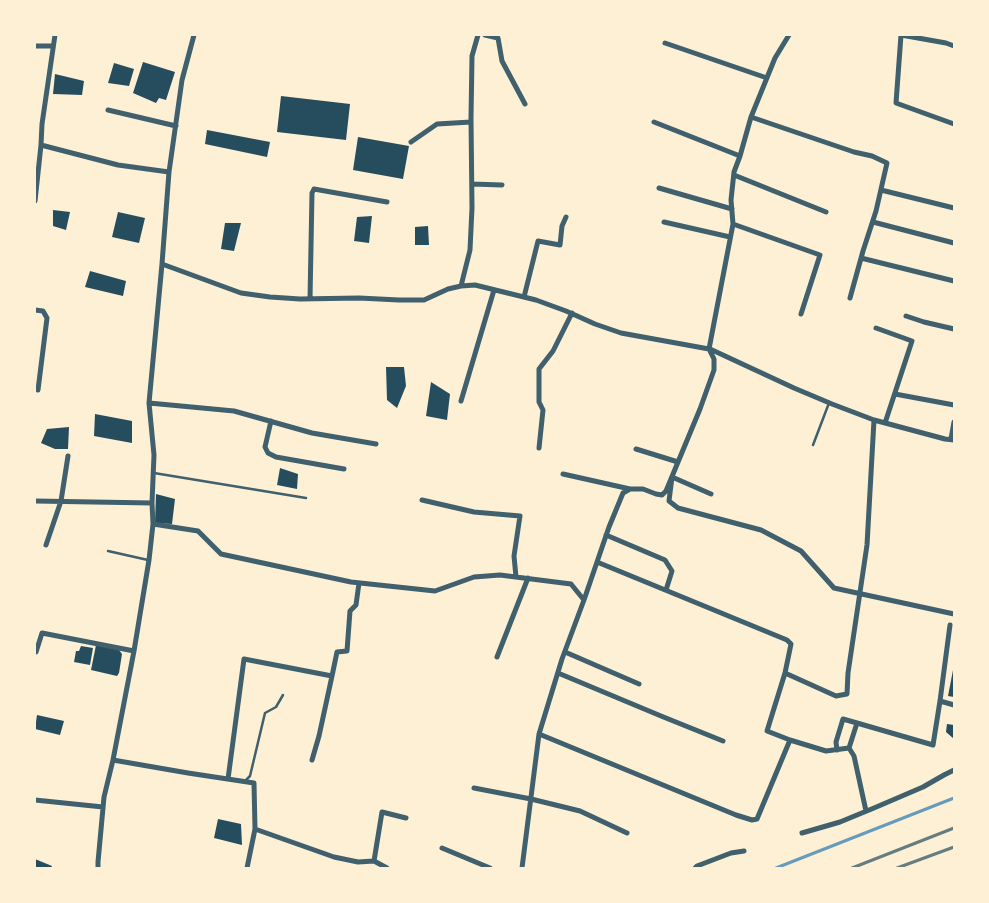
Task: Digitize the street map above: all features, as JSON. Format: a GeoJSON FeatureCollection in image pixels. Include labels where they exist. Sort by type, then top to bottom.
{"type":"FeatureCollection","features":[{"type":"Feature","properties":{"kind":"street"},"geometry":{"type":"LineString","coordinates":[[35,201],[42,124],[55,35]]}},
{"type":"Feature","properties":{"kind":"street"},"geometry":{"type":"LineString","coordinates":[[98,868],[104,797],[113,760],[150,560],[153,524],[154,455],[149,403],[169,172],[182,80],[194,35]]}},
{"type":"Feature","properties":{"kind":"street"},"geometry":{"type":"LineString","coordinates":[[461,286],[470,250],[472,208],[472,56],[478,35]]}},
{"type":"Feature","properties":{"kind":"street"},"geometry":{"type":"LineString","coordinates":[[485,35],[498,38],[502,61],[525,104]]}},
{"type":"Feature","properties":{"kind":"street"},"geometry":{"type":"LineString","coordinates":[[563,474],[643,489],[662,495],[666,491],[714,370],[714,359],[709,349],[733,224],[731,200],[734,176],[750,117],[775,58],[789,35]]}},
{"type":"Feature","properties":{"kind":"street"},"geometry":{"type":"LineString","coordinates":[[954,46],[901,35],[896,103],[954,124]]}},
{"type":"Feature","properties":{"kind":"street"},"geometry":{"type":"LineString","coordinates":[[665,43],[767,78]]}},
{"type":"Feature","properties":{"kind":"street"},"geometry":{"type":"LineString","coordinates":[[35,46],[53,46]]}},
{"type":"Feature","properties":{"kind":"street"},"geometry":{"type":"LineString","coordinates":[[108,110],[176,126]]}},
{"type":"Feature","properties":{"kind":"street"},"geometry":{"type":"LineString","coordinates":[[750,117],[854,152],[872,156],[887,163],[850,298]]}},
{"type":"Feature","properties":{"kind":"street"},"geometry":{"type":"LineString","coordinates":[[411,142],[437,124],[471,122]]}},
{"type":"Feature","properties":{"kind":"street"},"geometry":{"type":"LineString","coordinates":[[654,122],[740,156]]}},
{"type":"Feature","properties":{"kind":"street"},"geometry":{"type":"LineString","coordinates":[[41,145],[118,165],[169,172]]}},
{"type":"Feature","properties":{"kind":"street"},"geometry":{"type":"LineString","coordinates":[[734,176],[826,212]]}},
{"type":"Feature","properties":{"kind":"street"},"geometry":{"type":"LineString","coordinates":[[472,184],[502,185]]}},
{"type":"Feature","properties":{"kind":"street"},"geometry":{"type":"LineString","coordinates":[[659,188],[732,209]]}},
{"type":"Feature","properties":{"kind":"street"},"geometry":{"type":"LineString","coordinates":[[310,299],[312,193],[314,189],[387,202]]}},
{"type":"Feature","properties":{"kind":"street"},"geometry":{"type":"LineString","coordinates":[[881,190],[954,208]]}},
{"type":"Feature","properties":{"kind":"street"},"geometry":{"type":"LineString","coordinates":[[524,297],[538,240],[560,244],[562,226],[566,217]]}},
{"type":"Feature","properties":{"kind":"street"},"geometry":{"type":"LineString","coordinates":[[664,222],[730,237]]}},
{"type":"Feature","properties":{"kind":"street"},"geometry":{"type":"LineString","coordinates":[[872,222],[954,243]]}},
{"type":"Feature","properties":{"kind":"street"},"geometry":{"type":"LineString","coordinates":[[733,224],[820,255],[801,314]]}},
{"type":"Feature","properties":{"kind":"street"},"geometry":{"type":"LineString","coordinates":[[861,258],[954,281]]}},
{"type":"Feature","properties":{"kind":"street"},"geometry":{"type":"LineString","coordinates":[[162,264],[241,293],[270,297],[424,300],[461,286],[475,286],[544,303],[621,333],[709,349],[829,403],[874,420],[953,439],[954,422]]}},
{"type":"Feature","properties":{"kind":"street"},"geometry":{"type":"LineString","coordinates":[[461,401],[494,290]]}},
{"type":"Feature","properties":{"kind":"street"},"geometry":{"type":"LineString","coordinates":[[35,310],[42,311],[47,318],[38,390]]}},
{"type":"Feature","properties":{"kind":"street"},"geometry":{"type":"LineString","coordinates":[[539,448],[543,410],[539,402],[540,369],[553,351],[572,313]]}},
{"type":"Feature","properties":{"kind":"street"},"geometry":{"type":"LineString","coordinates":[[906,316],[954,329]]}},
{"type":"Feature","properties":{"kind":"street"},"geometry":{"type":"LineString","coordinates":[[876,328],[912,341],[885,423]]}},
{"type":"Feature","properties":{"kind":"street"},"geometry":{"type":"LineString","coordinates":[[895,394],[954,405]]}},
{"type":"Feature","properties":{"kind":"street"},"geometry":{"type":"LineString","coordinates":[[149,403],[234,411],[312,433],[376,444]]}},
{"type":"Feature","properties":{"kind":"street"},"geometry":{"type":"LineString","coordinates":[[785,673],[836,696],[847,694],[848,673],[867,545],[874,420]]}},
{"type":"Feature","properties":{"kind":"street"},"geometry":{"type":"LineString","coordinates":[[271,421],[265,447],[268,453],[276,457],[344,469]]}},
{"type":"Feature","properties":{"kind":"street"},"geometry":{"type":"LineString","coordinates":[[636,449],[678,462]]}},
{"type":"Feature","properties":{"kind":"street"},"geometry":{"type":"LineString","coordinates":[[46,546],[61,501],[68,456]]}},
{"type":"Feature","properties":{"kind":"street"},"geometry":{"type":"LineString","coordinates":[[672,477],[669,501],[678,508],[760,530],[801,551],[834,588],[954,614]]}},
{"type":"Feature","properties":{"kind":"street"},"geometry":{"type":"LineString","coordinates":[[672,477],[711,494]]}},
{"type":"Feature","properties":{"kind":"street"},"geometry":{"type":"LineString","coordinates":[[522,868],[539,734],[565,652],[606,535],[623,493],[630,488]]}},
{"type":"Feature","properties":{"kind":"street"},"geometry":{"type":"LineString","coordinates":[[35,500],[152,503]]}},
{"type":"Feature","properties":{"kind":"street"},"geometry":{"type":"LineString","coordinates":[[422,500],[474,512],[520,516],[514,556],[516,577]]}},
{"type":"Feature","properties":{"kind":"street"},"geometry":{"type":"LineString","coordinates":[[153,524],[198,531],[221,554],[359,583],[435,591],[474,577],[500,575],[571,584],[584,600]]}},
{"type":"Feature","properties":{"kind":"street"},"geometry":{"type":"LineString","coordinates":[[606,535],[664,560],[672,571],[666,590]]}},
{"type":"Feature","properties":{"kind":"street"},"geometry":{"type":"LineString","coordinates":[[597,562],[787,640],[791,644],[785,673],[766,731],[826,751],[849,748]]}},
{"type":"Feature","properties":{"kind":"street"},"geometry":{"type":"LineString","coordinates":[[497,657],[528,578]]}},
{"type":"Feature","properties":{"kind":"street"},"geometry":{"type":"LineString","coordinates":[[312,760],[338,652],[347,651],[350,611],[356,605],[359,583]]}},
{"type":"Feature","properties":{"kind":"street"},"geometry":{"type":"LineString","coordinates":[[836,750],[836,742],[843,719],[933,745],[950,625]]}},
{"type":"Feature","properties":{"kind":"street"},"geometry":{"type":"LineString","coordinates":[[35,630],[134,651]]}},
{"type":"Feature","properties":{"kind":"street"},"geometry":{"type":"LineString","coordinates":[[36,652],[42,633]]}},
{"type":"Feature","properties":{"kind":"street"},"geometry":{"type":"LineString","coordinates":[[565,652],[639,684]]}},
{"type":"Feature","properties":{"kind":"street"},"geometry":{"type":"LineString","coordinates":[[228,779],[244,659],[332,676]]}},
{"type":"Feature","properties":{"kind":"street"},"geometry":{"type":"LineString","coordinates":[[558,673],[723,741]]}},
{"type":"Feature","properties":{"kind":"street"},"geometry":{"type":"LineString","coordinates":[[940,701],[954,706]]}},
{"type":"Feature","properties":{"kind":"street"},"geometry":{"type":"LineString","coordinates":[[857,723],[849,748],[854,756],[866,811]]}},
{"type":"Feature","properties":{"kind":"street"},"geometry":{"type":"LineString","coordinates":[[539,734],[752,820],[757,819],[790,740]]}},
{"type":"Feature","properties":{"kind":"street"},"geometry":{"type":"LineString","coordinates":[[113,760],[254,783],[255,830],[247,868]]}},
{"type":"Feature","properties":{"kind":"street"},"geometry":{"type":"LineString","coordinates":[[802,833],[840,822],[923,787],[954,770]]}},
{"type":"Feature","properties":{"kind":"street"},"geometry":{"type":"LineString","coordinates":[[474,788],[580,811],[627,833]]}},
{"type":"Feature","properties":{"kind":"street"},"geometry":{"type":"LineString","coordinates":[[35,800],[103,807]]}},
{"type":"Feature","properties":{"kind":"street"},"geometry":{"type":"LineString","coordinates":[[374,861],[382,812],[406,818]]}},
{"type":"Feature","properties":{"kind":"street"},"geometry":{"type":"LineString","coordinates":[[255,830],[334,857],[358,862],[374,861],[387,868]]}},
{"type":"Feature","properties":{"kind":"street"},"geometry":{"type":"LineString","coordinates":[[442,848],[490,868]]}},
{"type":"Feature","properties":{"kind":"street"},"geometry":{"type":"LineString","coordinates":[[695,868],[731,852],[744,851]]}},
{"type":"Feature","properties":{"kind":"street"},"geometry":{"type":"LineString","coordinates":[[356,868],[358,862]]}},
{"type":"Feature","properties":{"kind":"lane"},"geometry":{"type":"LineString","coordinates":[[813,445],[829,403]]}},
{"type":"Feature","properties":{"kind":"lane"},"geometry":{"type":"LineString","coordinates":[[154,473],[306,498]]}},
{"type":"Feature","properties":{"kind":"lane"},"geometry":{"type":"LineString","coordinates":[[108,551],[150,560]]}},
{"type":"Feature","properties":{"kind":"lane"},"geometry":{"type":"LineString","coordinates":[[245,781],[250,776],[265,713],[276,707],[283,695]]}},
{"type":"Feature","properties":{"kind":"building"},"geometry":{"type":"Polygon","coordinates":[[[143,62],[175,72],[166,100],[159,98],[156,103],[133,93],[143,62]]]}},
{"type":"Feature","properties":{"kind":"building"},"geometry":{"type":"Polygon","coordinates":[[[114,63],[134,69],[129,86],[108,83],[114,63]]]}},
{"type":"Feature","properties":{"kind":"building"},"geometry":{"type":"Polygon","coordinates":[[[55,74],[84,81],[82,95],[53,94],[55,74]]]}},
{"type":"Feature","properties":{"kind":"building"},"geometry":{"type":"Polygon","coordinates":[[[281,96],[350,104],[346,140],[277,132],[281,96]]]}},
{"type":"Feature","properties":{"kind":"building"},"geometry":{"type":"Polygon","coordinates":[[[207,130],[270,142],[267,157],[205,144],[207,130]]]}},
{"type":"Feature","properties":{"kind":"building"},"geometry":{"type":"Polygon","coordinates":[[[358,137],[409,146],[403,179],[353,170],[358,137]]]}},
{"type":"Feature","properties":{"kind":"building"},"geometry":{"type":"Polygon","coordinates":[[[53,210],[70,212],[66,230],[53,226],[53,210]]]}},
{"type":"Feature","properties":{"kind":"building"},"geometry":{"type":"Polygon","coordinates":[[[118,212],[145,218],[139,243],[112,237],[118,212]]]}},
{"type":"Feature","properties":{"kind":"building"},"geometry":{"type":"Polygon","coordinates":[[[372,216],[369,243],[354,241],[357,217],[372,216]]]}},
{"type":"Feature","properties":{"kind":"building"},"geometry":{"type":"Polygon","coordinates":[[[225,223],[241,223],[234,251],[221,249],[225,223]]]}},
{"type":"Feature","properties":{"kind":"building"},"geometry":{"type":"Polygon","coordinates":[[[428,226],[429,245],[415,245],[415,227],[428,226]]]}},
{"type":"Feature","properties":{"kind":"building"},"geometry":{"type":"Polygon","coordinates":[[[90,271],[126,281],[123,296],[85,287],[90,271]]]}},
{"type":"Feature","properties":{"kind":"building"},"geometry":{"type":"Polygon","coordinates":[[[386,367],[404,367],[406,386],[397,408],[387,400],[386,367]]]}},
{"type":"Feature","properties":{"kind":"building"},"geometry":{"type":"Polygon","coordinates":[[[431,382],[450,394],[447,420],[426,416],[431,382]]]}},
{"type":"Feature","properties":{"kind":"building"},"geometry":{"type":"Polygon","coordinates":[[[95,414],[132,421],[132,443],[94,436],[95,414]]]}},
{"type":"Feature","properties":{"kind":"building"},"geometry":{"type":"Polygon","coordinates":[[[69,427],[68,449],[55,449],[41,443],[47,429],[69,427]]]}},
{"type":"Feature","properties":{"kind":"building"},"geometry":{"type":"Polygon","coordinates":[[[280,468],[298,474],[297,489],[277,485],[280,468]]]}},
{"type":"Feature","properties":{"kind":"building"},"geometry":{"type":"Polygon","coordinates":[[[156,494],[175,499],[172,524],[155,523],[156,494]]]}},
{"type":"Feature","properties":{"kind":"building"},"geometry":{"type":"Polygon","coordinates":[[[96,645],[119,650],[122,654],[117,676],[91,670],[96,645]]]}},
{"type":"Feature","properties":{"kind":"building"},"geometry":{"type":"Polygon","coordinates":[[[81,646],[93,648],[90,665],[74,662],[76,651],[79,651],[81,646]]]}},
{"type":"Feature","properties":{"kind":"building"},"geometry":{"type":"Polygon","coordinates":[[[954,670],[954,697],[948,696],[954,670]]]}},
{"type":"Feature","properties":{"kind":"building"},"geometry":{"type":"Polygon","coordinates":[[[37,715],[64,721],[60,735],[35,729],[37,715]]]}},
{"type":"Feature","properties":{"kind":"building"},"geometry":{"type":"Polygon","coordinates":[[[947,724],[954,725],[954,739],[946,732],[947,724]]]}},
{"type":"Feature","properties":{"kind":"building"},"geometry":{"type":"Polygon","coordinates":[[[218,819],[241,824],[242,845],[214,838],[218,819]]]}},
{"type":"Feature","properties":{"kind":"building"},"geometry":{"type":"Polygon","coordinates":[[[35,859],[52,866],[51,868],[35,868],[35,859]]]}},
{"type":"Feature","properties":{"kind":"waterway"},"geometry":{"type":"LineString","coordinates":[[776,868],[954,798]]}},
{"type":"Feature","properties":{"kind":"railway"},"geometry":{"type":"LineString","coordinates":[[852,868],[954,828]]}},
{"type":"Feature","properties":{"kind":"railway"},"geometry":{"type":"LineString","coordinates":[[897,868],[954,847]]}}]}
